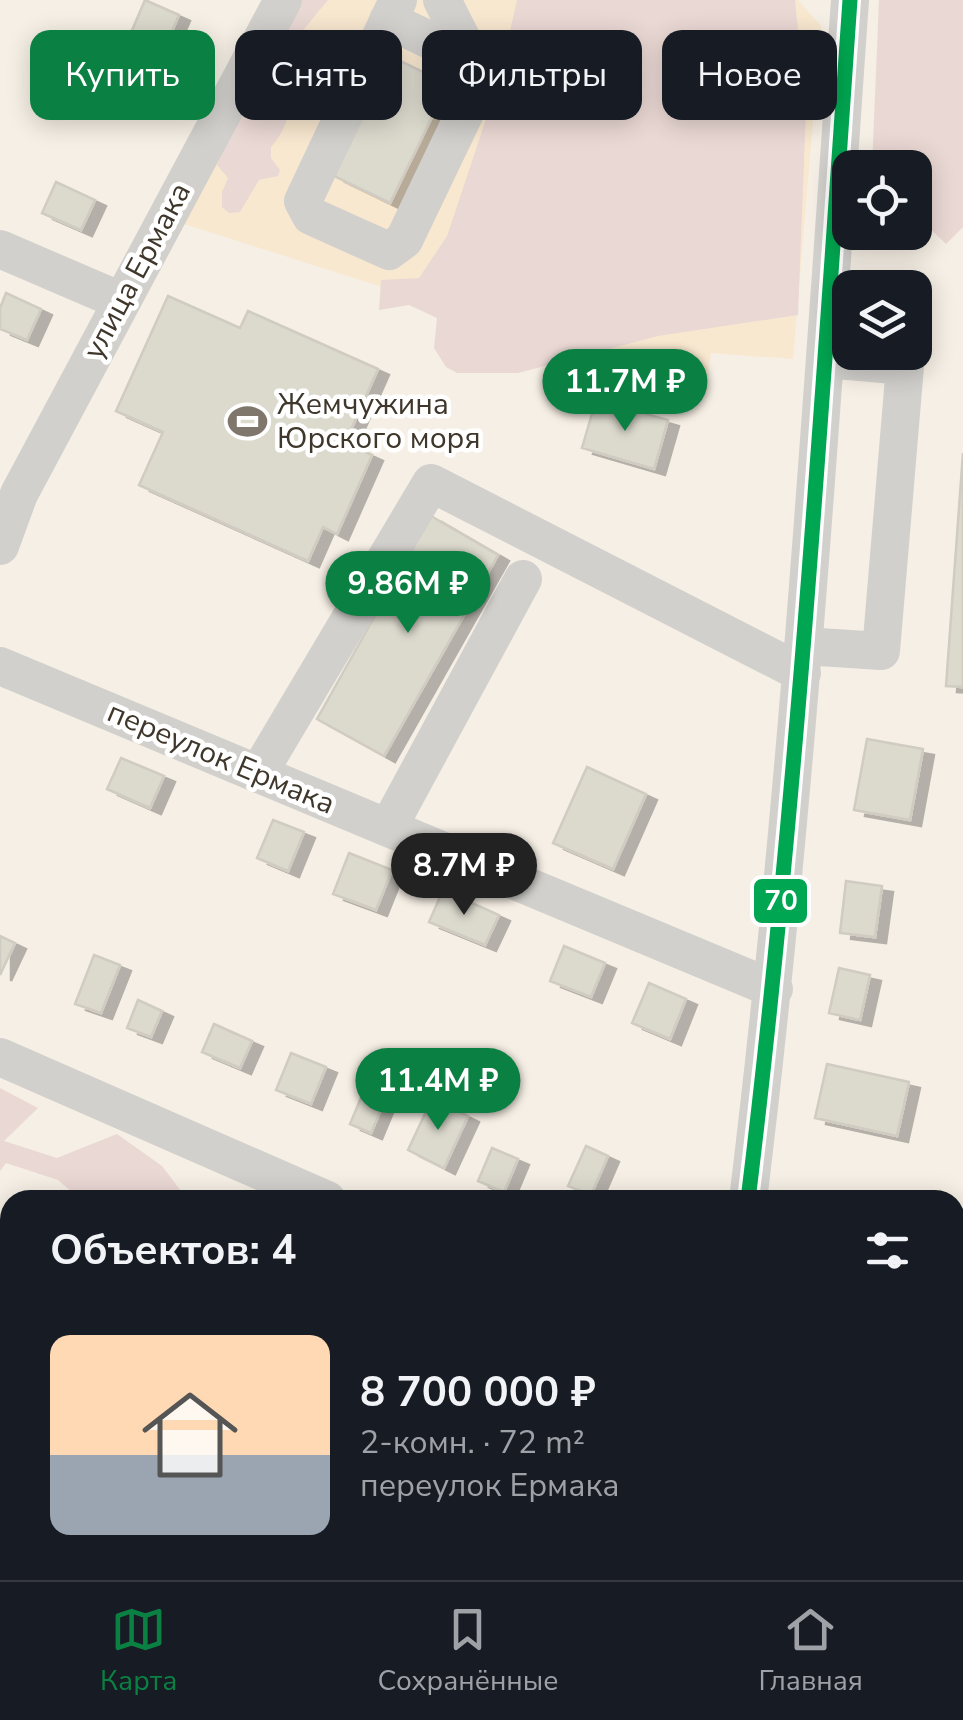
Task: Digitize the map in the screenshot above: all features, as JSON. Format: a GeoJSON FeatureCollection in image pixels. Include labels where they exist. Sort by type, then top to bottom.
{"type":"FeatureCollection","features":[{"type":"Feature","properties":{"kind":"street","name":"улица Ермака"},"geometry":{"type":"LineString","coordinates":[[0,546],[10,490],[121,300],[283,0]]}},
{"type":"Feature","properties":{"kind":"street"},"geometry":{"type":"LineString","coordinates":[[442,0],[458,30]]}},
{"type":"Feature","properties":{"kind":"street"},"geometry":{"type":"LineString","coordinates":[[749,1190],[774,988],[803,659],[850,0]]}},
{"type":"Feature","properties":{"kind":"street"},"geometry":{"type":"LineString","coordinates":[[425,30],[393,10],[303,202],[312,216],[389,251],[404,240],[462,120]]}},
{"type":"Feature","properties":{"kind":"street"},"geometry":{"type":"LineString","coordinates":[[0,248],[121,300]]}},
{"type":"Feature","properties":{"kind":"street"},"geometry":{"type":"LineString","coordinates":[[258,774],[430,482],[803,659],[881,650],[905,366],[826,359]]}},
{"type":"Feature","properties":{"kind":"street"},"geometry":{"type":"LineString","coordinates":[[388,828],[523,579]]}},
{"type":"Feature","properties":{"kind":"street","name":"переулок Ермака"},"geometry":{"type":"LineString","coordinates":[[0,666],[774,988]]}},
{"type":"Feature","properties":{"kind":"street"},"geometry":{"type":"LineString","coordinates":[[0,1057],[303,1190]]}},
{"type":"Feature","properties":{"kind":"shaded area"},"geometry":{"type":"Polygon","coordinates":[[[277,0],[328,0],[303,30],[267,30],[277,0]]]}},
{"type":"Feature","properties":{"kind":"shaded area"},"geometry":{"type":"Polygon","coordinates":[[[303,0],[798,0],[821,30],[662,30],[662,120],[813,120],[793,359],[711,353],[706,390],[184,224],[239,120],[402,120],[402,30],[287,30],[303,0]]]}},
{"type":"Feature","properties":{"kind":"shaded area"},"geometry":{"type":"Polygon","coordinates":[[[517,0],[795,0],[798,30],[662,30],[662,120],[806,120],[798,315],[658,336],[518,373],[457,373],[446,367],[434,348],[437,318],[409,305],[379,310],[381,280],[419,278],[447,236],[486,120],[642,120],[642,30],[510,30],[517,0]]]}},
{"type":"Feature","properties":{"kind":"shaded area"},"geometry":{"type":"Polygon","coordinates":[[[879,0],[963,0],[963,227],[946,244],[932,230],[932,150],[873,150],[879,0]]]}},
{"type":"Feature","properties":{"kind":"shaded area"},"geometry":{"type":"Polygon","coordinates":[[[236,120],[286,120],[271,147],[271,158],[280,170],[278,176],[259,180],[240,212],[229,213],[222,207],[222,192],[228,178],[217,165],[236,120]]]}},
{"type":"Feature","properties":{"kind":"shaded area"},"geometry":{"type":"Polygon","coordinates":[[[0,1088],[38,1108],[4,1141],[57,1158],[117,1134],[162,1166],[180,1190],[70,1190],[58,1180],[6,1163],[0,1171],[0,1088]]]}},
{"type":"Feature","properties":{"kind":"building"},"geometry":{"type":"Polygon","coordinates":[[[145,0],[179,15],[173,30],[132,30],[145,0]]]}},
{"type":"Feature","properties":{"kind":"building"},"geometry":{"type":"Polygon","coordinates":[[[402,62],[422,71],[422,120],[430,120],[390,203],[334,176],[361,120],[402,120],[402,62]]]}},
{"type":"Feature","properties":{"kind":"building"},"geometry":{"type":"Polygon","coordinates":[[[56,182],[95,200],[81,230],[42,213],[56,182]]]}},
{"type":"Feature","properties":{"kind":"building"},"geometry":{"type":"Polygon","coordinates":[[[6,293],[41,309],[27,340],[0,329],[0,308],[6,293]]]}},
{"type":"Feature","properties":{"kind":"building","name":"Жемчужина Юрского моря"},"geometry":{"type":"Polygon","coordinates":[[[168,296],[240,328],[248,311],[378,369],[345,443],[372,455],[337,534],[323,527],[308,561],[139,485],[163,432],[116,411],[168,296]]]}},
{"type":"Feature","properties":{"kind":"building"},"geometry":{"type":"Polygon","coordinates":[[[596,400],[668,420],[654,469],[582,448],[596,400]]]}},
{"type":"Feature","properties":{"kind":"building"},"geometry":{"type":"Polygon","coordinates":[[[963,453],[963,687],[946,686],[963,453]]]}},
{"type":"Feature","properties":{"kind":"building"},"geometry":{"type":"Polygon","coordinates":[[[431,516],[498,555],[384,756],[317,719],[431,516]]]}},
{"type":"Feature","properties":{"kind":"building"},"geometry":{"type":"Polygon","coordinates":[[[867,739],[923,749],[910,820],[854,810],[867,739]]]}},
{"type":"Feature","properties":{"kind":"building"},"geometry":{"type":"Polygon","coordinates":[[[121,758],[164,776],[150,808],[107,789],[121,758]]]}},
{"type":"Feature","properties":{"kind":"building"},"geometry":{"type":"Polygon","coordinates":[[[587,767],[646,794],[613,869],[553,843],[587,767]]]}},
{"type":"Feature","properties":{"kind":"building"},"geometry":{"type":"Polygon","coordinates":[[[273,820],[304,832],[288,871],[257,858],[273,820]]]}},
{"type":"Feature","properties":{"kind":"building"},"geometry":{"type":"Polygon","coordinates":[[[349,853],[392,870],[376,910],[333,894],[349,853]]]}},
{"type":"Feature","properties":{"kind":"building"},"geometry":{"type":"Polygon","coordinates":[[[846,881],[882,886],[875,937],[840,933],[846,881]]]}},
{"type":"Feature","properties":{"kind":"building"},"geometry":{"type":"Polygon","coordinates":[[[443,890],[499,915],[485,945],[429,922],[443,890]]]}},
{"type":"Feature","properties":{"kind":"building"},"geometry":{"type":"Polygon","coordinates":[[[0,936],[15,943],[0,975],[0,936]]]}},
{"type":"Feature","properties":{"kind":"building"},"geometry":{"type":"Polygon","coordinates":[[[564,946],[605,963],[591,997],[550,981],[564,946]]]}},
{"type":"Feature","properties":{"kind":"building"},"geometry":{"type":"Polygon","coordinates":[[[94,955],[120,965],[101,1013],[75,1004],[94,955]]]}},
{"type":"Feature","properties":{"kind":"building"},"geometry":{"type":"Polygon","coordinates":[[[839,968],[870,975],[860,1020],[829,1013],[839,968]]]}},
{"type":"Feature","properties":{"kind":"building"},"geometry":{"type":"Polygon","coordinates":[[[649,983],[686,999],[670,1039],[632,1023],[649,983]]]}},
{"type":"Feature","properties":{"kind":"building"},"geometry":{"type":"Polygon","coordinates":[[[138,1000],[162,1011],[151,1037],[127,1028],[138,1000]]]}},
{"type":"Feature","properties":{"kind":"building"},"geometry":{"type":"Polygon","coordinates":[[[214,1024],[252,1041],[240,1068],[202,1052],[214,1024]]]}},
{"type":"Feature","properties":{"kind":"building"},"geometry":{"type":"Polygon","coordinates":[[[291,1053],[326,1067],[311,1104],[276,1090],[291,1053]]]}},
{"type":"Feature","properties":{"kind":"building"},"geometry":{"type":"Polygon","coordinates":[[[827,1064],[909,1082],[897,1136],[815,1118],[827,1064]]]}},
{"type":"Feature","properties":{"kind":"building"},"geometry":{"type":"Polygon","coordinates":[[[363,1093],[384,1102],[371,1133],[350,1124],[363,1093]]]}},
{"type":"Feature","properties":{"kind":"building"},"geometry":{"type":"Polygon","coordinates":[[[432,1099],[468,1116],[444,1168],[408,1150],[432,1099]]]}},
{"type":"Feature","properties":{"kind":"building"},"geometry":{"type":"Polygon","coordinates":[[[586,1146],[608,1156],[593,1190],[568,1186],[586,1146]]]}},
{"type":"Feature","properties":{"kind":"building"},"geometry":{"type":"Polygon","coordinates":[[[492,1148],[518,1159],[505,1190],[478,1181],[492,1148]]]}},
{"type":"Feature","properties":{"kind":"transit line","name":"70"},"geometry":{"type":"LineString","coordinates":[[749,1190],[794,751],[850,0]]}},
{"type":"Feature","properties":{"kind":"place","name":"Жемчужина Юрского моря"},"geometry":{"type":"Point","coordinates":[247,421]}}]}
